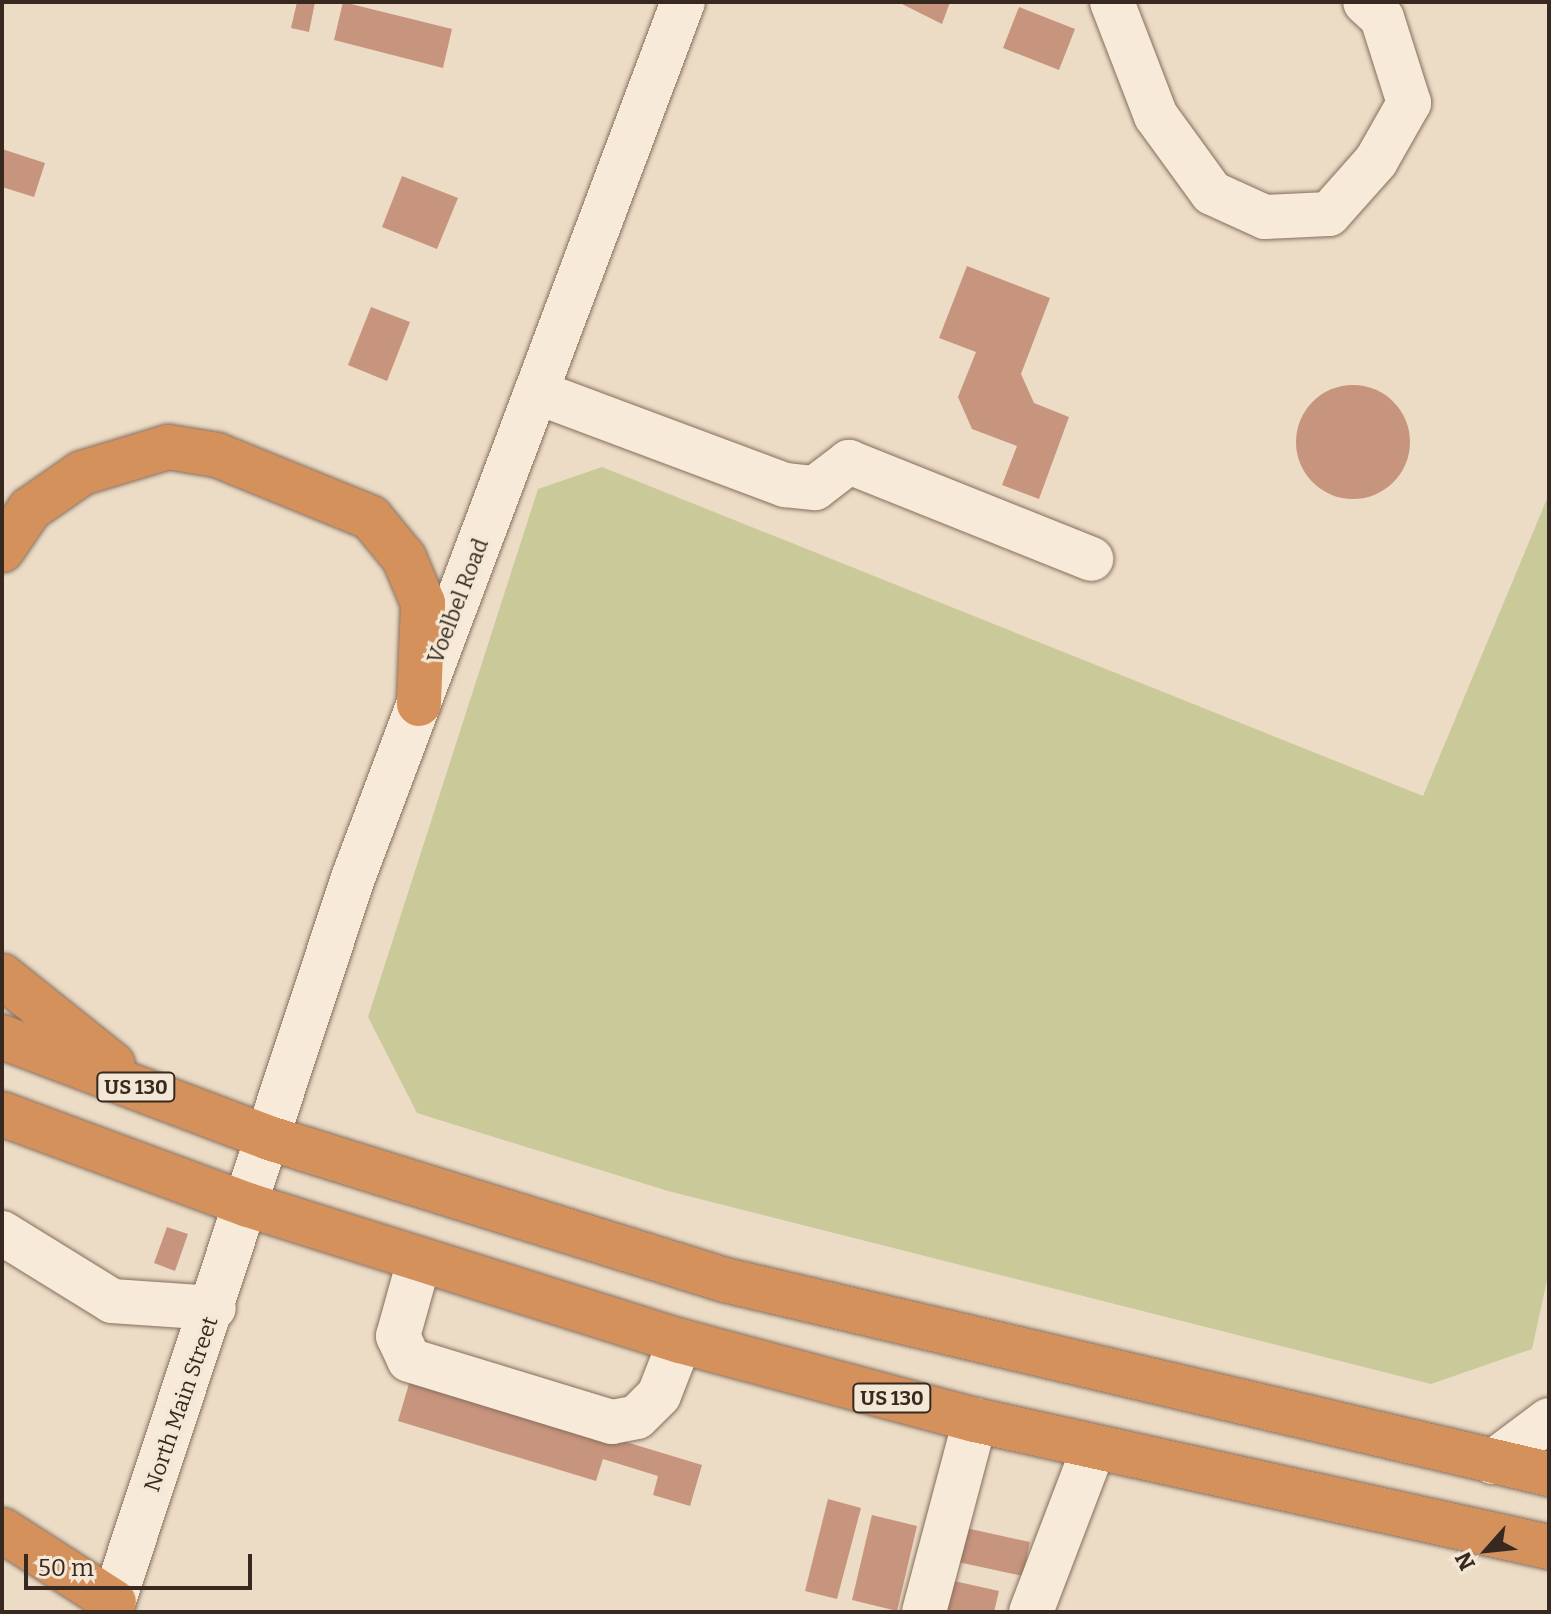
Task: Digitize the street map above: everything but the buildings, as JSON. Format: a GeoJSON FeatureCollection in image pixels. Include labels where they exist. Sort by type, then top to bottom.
{"type":"FeatureCollection","features":[{"type":"Feature","properties":{"kind":"highway"},"geometry":{"type":"LineString","coordinates":[[2,550],[30,509],[82,473],[168,447],[217,455],[371,518],[404,558],[423,603],[419,704]]}},
{"type":"Feature","properties":{"kind":"highway"},"geometry":{"type":"LineString","coordinates":[[2,976],[147,1091]]}},
{"type":"Feature","properties":{"kind":"highway","name":"US 130"},"geometry":{"type":"LineString","coordinates":[[2,1037],[269,1138],[873,1319],[1549,1474]]}},
{"type":"Feature","properties":{"kind":"highway","name":"US 130"},"geometry":{"type":"LineString","coordinates":[[2,1114],[248,1205],[680,1341],[975,1420],[1549,1547]]}},
{"type":"Feature","properties":{"kind":"highway"},"geometry":{"type":"LineString","coordinates":[[2,1530],[118,1609]]}},
{"type":"Feature","properties":{"kind":"street","name":"Voelbel Road"},"geometry":{"type":"LineString","coordinates":[[248,1205],[419,704],[683,2]]}},
{"type":"Feature","properties":{"kind":"street"},"geometry":{"type":"LineString","coordinates":[[1112,2],[1156,116],[1212,193],[1265,217],[1329,214],[1376,161],[1409,103],[1382,18],[1365,2]]}},
{"type":"Feature","properties":{"kind":"street"},"geometry":{"type":"LineString","coordinates":[[536,392],[785,485],[815,488],[849,462],[1091,559]]}},
{"type":"Feature","properties":{"kind":"street","name":"North Main Street"},"geometry":{"type":"LineString","coordinates":[[118,1609],[248,1205]]}},
{"type":"Feature","properties":{"kind":"street"},"geometry":{"type":"LineString","coordinates":[[2,1233],[112,1301],[214,1308]]}},
{"type":"Feature","properties":{"kind":"street"},"geometry":{"type":"LineString","coordinates":[[419,1261],[398,1336],[409,1360],[612,1422],[637,1417],[659,1395],[680,1341]]}},
{"type":"Feature","properties":{"kind":"street"},"geometry":{"type":"LineString","coordinates":[[924,1612],[975,1420]]}},
{"type":"Feature","properties":{"kind":"street"},"geometry":{"type":"LineString","coordinates":[[1493,1462],[1549,1420]]}},
{"type":"Feature","properties":{"kind":"street"},"geometry":{"type":"LineString","coordinates":[[1031,1612],[1094,1447]]}},
{"type":"Feature","properties":{"kind":"green space"},"geometry":{"type":"Polygon","coordinates":[[[602,467],[1423,796],[1549,494],[1549,1271],[1532,1349],[1431,1384],[668,1191],[417,1113],[368,1017],[538,489],[602,467]]]}}]}
